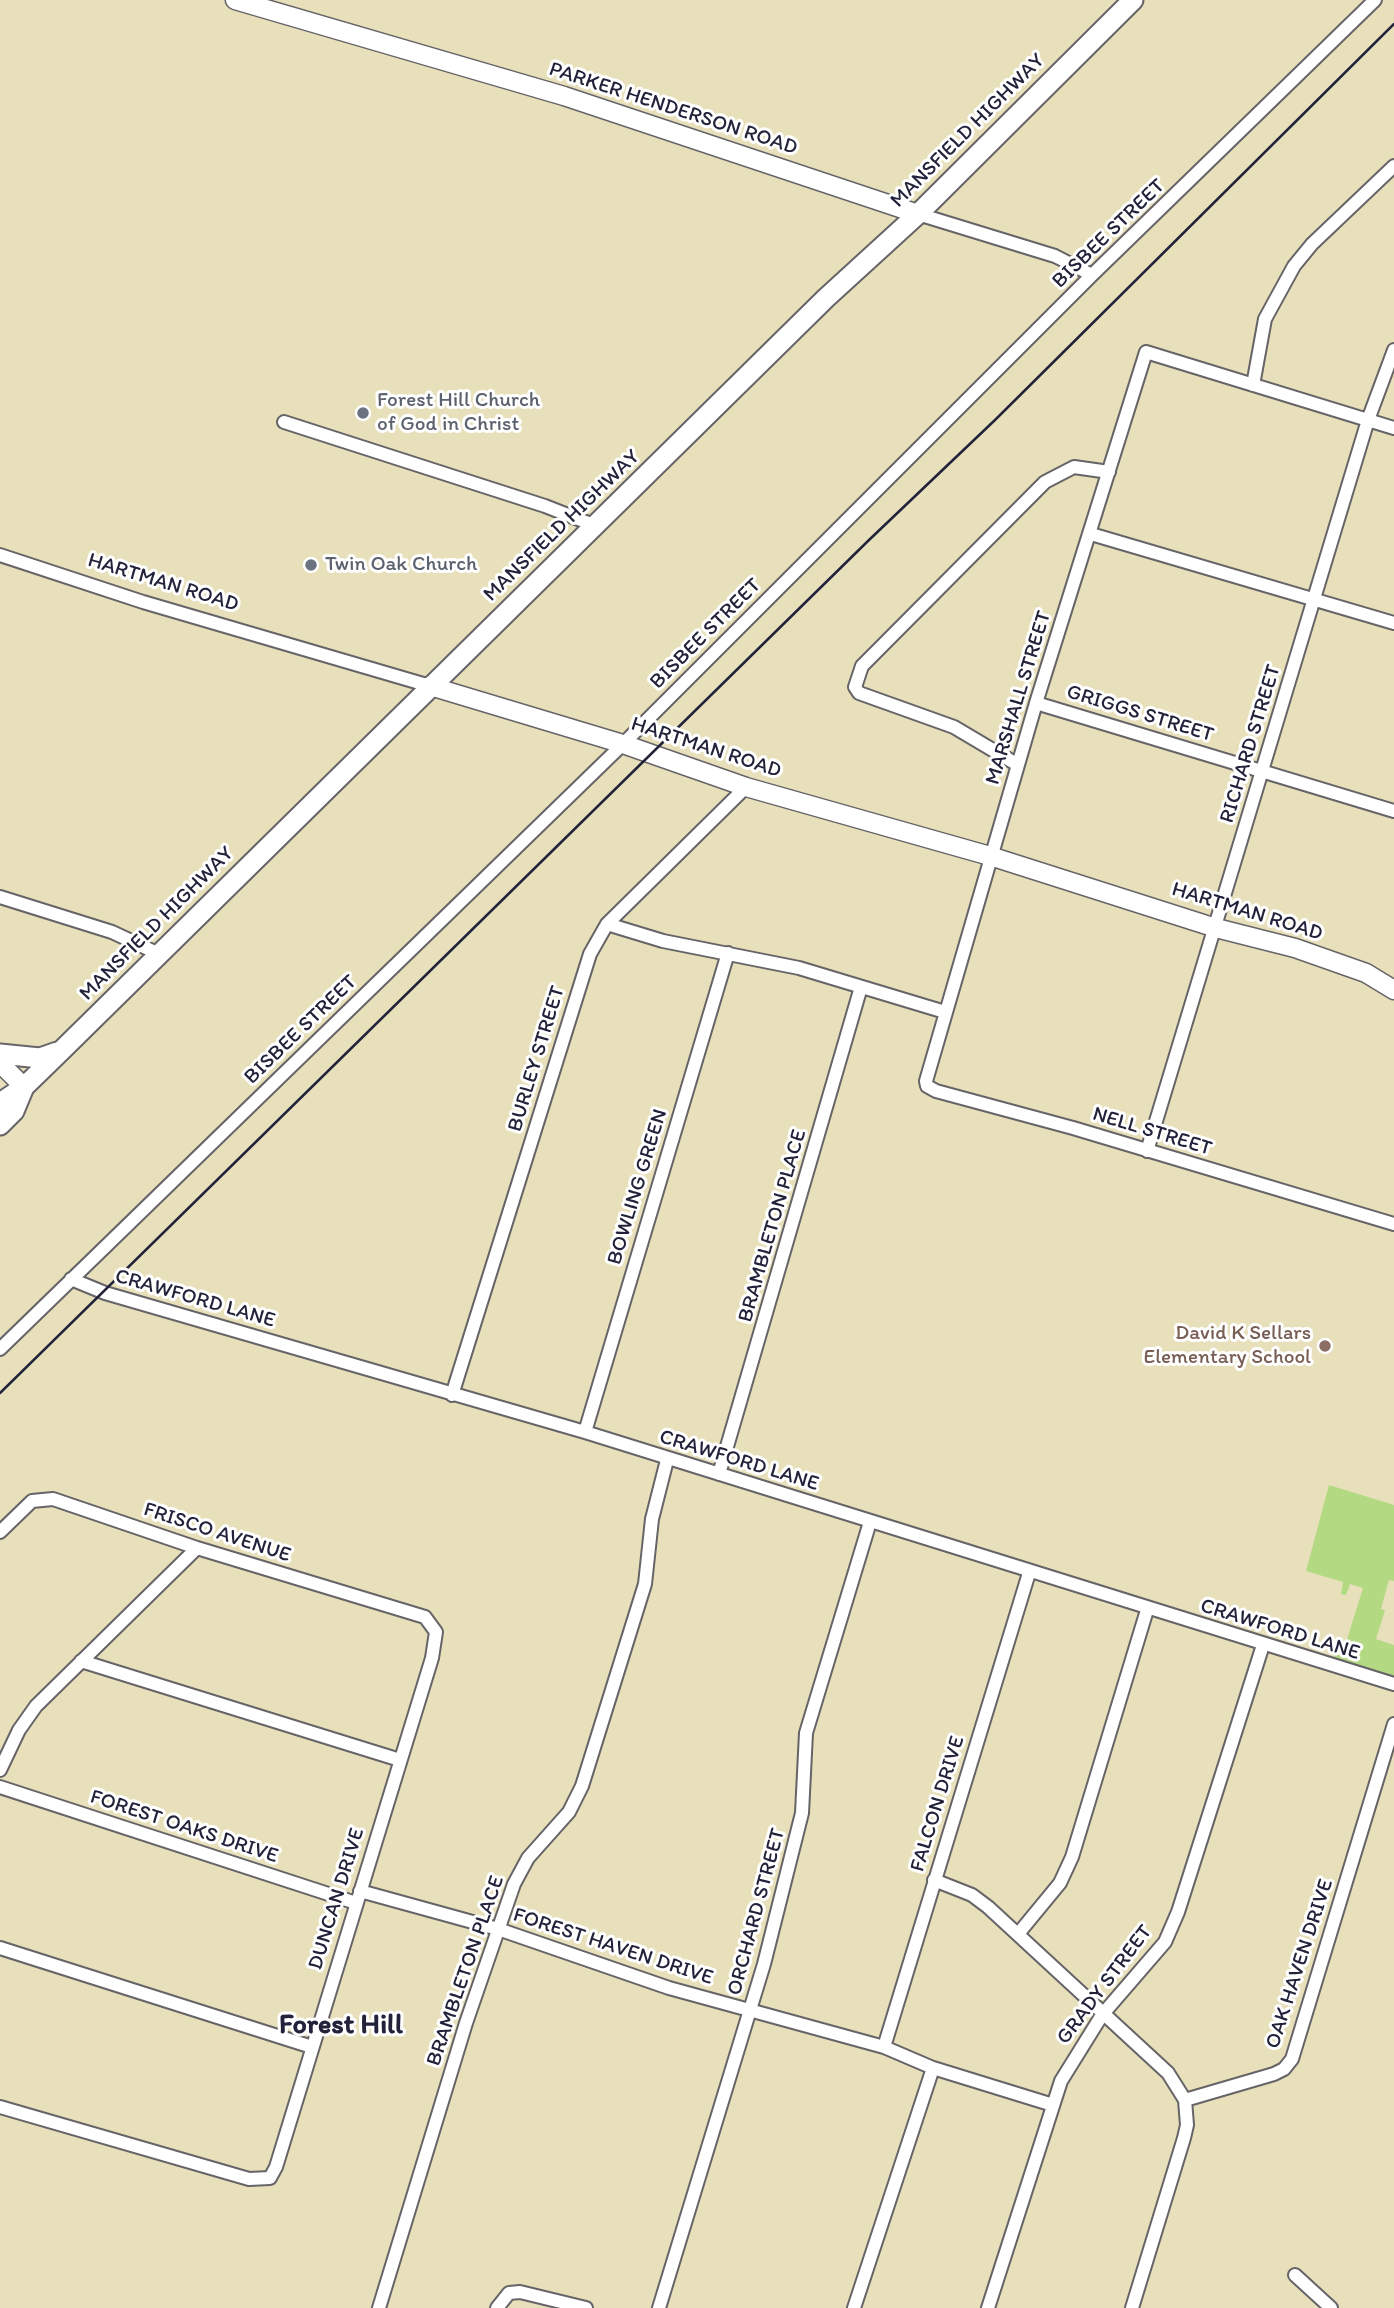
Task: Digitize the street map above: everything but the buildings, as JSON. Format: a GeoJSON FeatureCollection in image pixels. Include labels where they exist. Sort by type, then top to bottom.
{"type":"FeatureCollection","features":[{"type":"Feature","properties":{"kind":"main road","name":"MANSFIELD HIGHWAY"},"geometry":{"type":"LineString","coordinates":[[3,1107],[833,292],[918,215],[1133,0]]}},
{"type":"Feature","properties":{"kind":"main road"},"geometry":{"type":"LineString","coordinates":[[0,1054],[40,1058],[61,1051]]}},
{"type":"Feature","properties":{"kind":"street","name":"PARKER HENDERSON ROAD"},"geometry":{"type":"LineString","coordinates":[[235,0],[265,4],[564,96],[918,215],[1055,256],[1093,275]]}},
{"type":"Feature","properties":{"kind":"street","name":"BISBEE STREET"},"geometry":{"type":"LineString","coordinates":[[0,1349],[623,744],[1093,275],[1375,0]]}},
{"type":"Feature","properties":{"kind":"street"},"geometry":{"type":"LineString","coordinates":[[1394,166],[1312,244],[1294,266],[1265,319],[1253,385],[1394,428]]}},
{"type":"Feature","properties":{"kind":"street","name":"RICHARD STREET"},"geometry":{"type":"LineString","coordinates":[[1147,1151],[1368,419],[1394,350]]}},
{"type":"Feature","properties":{"kind":"street","name":"MARSHALL STREET"},"geometry":{"type":"LineString","coordinates":[[932,1057],[1036,703],[1146,352],[1253,385]]}},
{"type":"Feature","properties":{"kind":"street"},"geometry":{"type":"LineString","coordinates":[[284,422],[534,502],[596,526]]}},
{"type":"Feature","properties":{"kind":"street"},"geometry":{"type":"LineString","coordinates":[[1018,765],[954,727],[859,693],[855,687],[862,666],[1045,482],[1074,467],[1109,472]]}},
{"type":"Feature","properties":{"kind":"street"},"geometry":{"type":"LineString","coordinates":[[1091,534],[1394,623]]}},
{"type":"Feature","properties":{"kind":"street","name":"HARTMAN ROAD"},"geometry":{"type":"LineString","coordinates":[[0,555],[143,602],[623,744],[746,787],[990,856],[1216,928],[1295,948],[1366,974],[1394,990]]}},
{"type":"Feature","properties":{"kind":"street","name":"GRIGGS STREET"},"geometry":{"type":"LineString","coordinates":[[1036,703],[1394,811]]}},
{"type":"Feature","properties":{"kind":"street","name":"BURLEY STREET"},"geometry":{"type":"LineString","coordinates":[[452,1395],[590,954],[607,924],[746,787]]}},
{"type":"Feature","properties":{"kind":"street"},"geometry":{"type":"LineString","coordinates":[[0,897],[112,932],[159,954]]}},
{"type":"Feature","properties":{"kind":"street"},"geometry":{"type":"LineString","coordinates":[[607,924],[663,941],[799,968],[945,1012]]}},
{"type":"Feature","properties":{"kind":"street","name":"BOWLING GREEN"},"geometry":{"type":"LineString","coordinates":[[584,1433],[728,953]]}},
{"type":"Feature","properties":{"kind":"street","name":"BRAMBLETON PLACE"},"geometry":{"type":"LineString","coordinates":[[719,1475],[861,987]]}},
{"type":"Feature","properties":{"kind":"street","name":"NELL STREET"},"geometry":{"type":"LineString","coordinates":[[932,1057],[926,1081],[927,1086],[936,1091],[1394,1224]]}},
{"type":"Feature","properties":{"kind":"street"},"geometry":{"type":"LineString","coordinates":[[0,1063],[24,1087]]}},
{"type":"Feature","properties":{"kind":"street","name":"CRAWFORD LANE"},"geometry":{"type":"LineString","coordinates":[[71,1279],[105,1293],[584,1433],[1147,1610],[1394,1684]]}},
{"type":"Feature","properties":{"kind":"street","name":"BRAMBLETON PLACE"},"geometry":{"type":"LineString","coordinates":[[379,2308],[514,1884],[528,1858],[569,1812],[582,1786],[645,1584],[650,1562],[652,1519],[667,1460]]}},
{"type":"Feature","properties":{"kind":"street","name":"FRISCO AVENUE"},"geometry":{"type":"LineString","coordinates":[[0,1532],[32,1502],[53,1499],[197,1548],[425,1617],[432,1623]]}},
{"type":"Feature","properties":{"kind":"street","name":"ORCHARD STREET"},"geometry":{"type":"LineString","coordinates":[[659,2308],[750,2010],[802,1813],[806,1733],[870,1522]]}},
{"type":"Feature","properties":{"kind":"street"},"geometry":{"type":"LineString","coordinates":[[0,1770],[28,1715],[197,1548]]}},
{"type":"Feature","properties":{"kind":"street","name":"FALCON DRIVE"},"geometry":{"type":"LineString","coordinates":[[884,2048],[1029,1573]]}},
{"type":"Feature","properties":{"kind":"street"},"geometry":{"type":"LineString","coordinates":[[1018,1934],[1054,1892],[1072,1857],[1147,1610]]}},
{"type":"Feature","properties":{"kind":"street","name":"DUNCAN DRIVE"},"geometry":{"type":"LineString","coordinates":[[2,2108],[262,2181],[270,2178],[276,2167],[436,1644],[436,1632],[432,1623]]}},
{"type":"Feature","properties":{"kind":"street","name":"GRADY STREET"},"geometry":{"type":"LineString","coordinates":[[988,2308],[1053,2105],[1074,2057],[1102,2015],[1165,1942],[1178,1912],[1263,1645]]}},
{"type":"Feature","properties":{"kind":"street"},"geometry":{"type":"LineString","coordinates":[[81,1661],[400,1760]]}},
{"type":"Feature","properties":{"kind":"street","name":"OAK HAVEN DRIVE"},"geometry":{"type":"LineString","coordinates":[[1185,2100],[1274,2074],[1283,2070],[1292,2059],[1394,1724]]}},
{"type":"Feature","properties":{"kind":"street","name":"FOREST OAKS DRIVE"},"geometry":{"type":"LineString","coordinates":[[0,1787],[358,1897]]}},
{"type":"Feature","properties":{"kind":"street"},"geometry":{"type":"LineString","coordinates":[[934,1880],[972,1895],[1018,1934],[1102,2015],[1168,2073],[1185,2100],[1187,2108],[1184,2138],[1132,2308]]}},
{"type":"Feature","properties":{"kind":"street","name":"FOREST HAVEN DRIVE"},"geometry":{"type":"LineString","coordinates":[[358,1897],[498,1929],[669,1987],[884,2048],[933,2068],[1053,2105]]}},
{"type":"Feature","properties":{"kind":"street"},"geometry":{"type":"LineString","coordinates":[[0,1948],[312,2047]]}},
{"type":"Feature","properties":{"kind":"street"},"geometry":{"type":"LineString","coordinates":[[855,2308],[933,2068]]}},
{"type":"Feature","properties":{"kind":"street"},"geometry":{"type":"LineString","coordinates":[[0,2123],[2,2108]]}},
{"type":"Feature","properties":{"kind":"street"},"geometry":{"type":"LineString","coordinates":[[1295,2275],[1331,2308]]}},
{"type":"Feature","properties":{"kind":"street"},"geometry":{"type":"LineString","coordinates":[[497,2308],[509,2293],[529,2292],[586,2308]]}},
{"type":"Feature","properties":{"kind":"green space"},"geometry":{"type":"Polygon","coordinates":[[[1329,1485],[1394,1505],[1394,1581],[1389,1580],[1381,1609],[1385,1610],[1376,1639],[1394,1645],[1394,1677],[1333,1658],[1337,1645],[1345,1646],[1363,1588],[1350,1584],[1346,1595],[1341,1594],[1343,1582],[1306,1571],[1329,1485]]]}},
{"type":"Feature","properties":{"kind":"railway"},"geometry":{"type":"LineString","coordinates":[[0,1393],[869,540],[995,420],[1394,24]]}},
{"type":"Feature","properties":{"kind":"place","name":"Forest Hill Church of God in Christ"},"geometry":{"type":"Point","coordinates":[363,413]}},
{"type":"Feature","properties":{"kind":"place","name":"Twin Oak Church"},"geometry":{"type":"Point","coordinates":[311,565]}},
{"type":"Feature","properties":{"kind":"place","name":"David K Sellars Elementary School"},"geometry":{"type":"Point","coordinates":[1325,1346]}},
{"type":"Feature","properties":{"kind":"district","name":"Forest Hill"},"geometry":{"type":"Point","coordinates":[341,2026]}}]}
